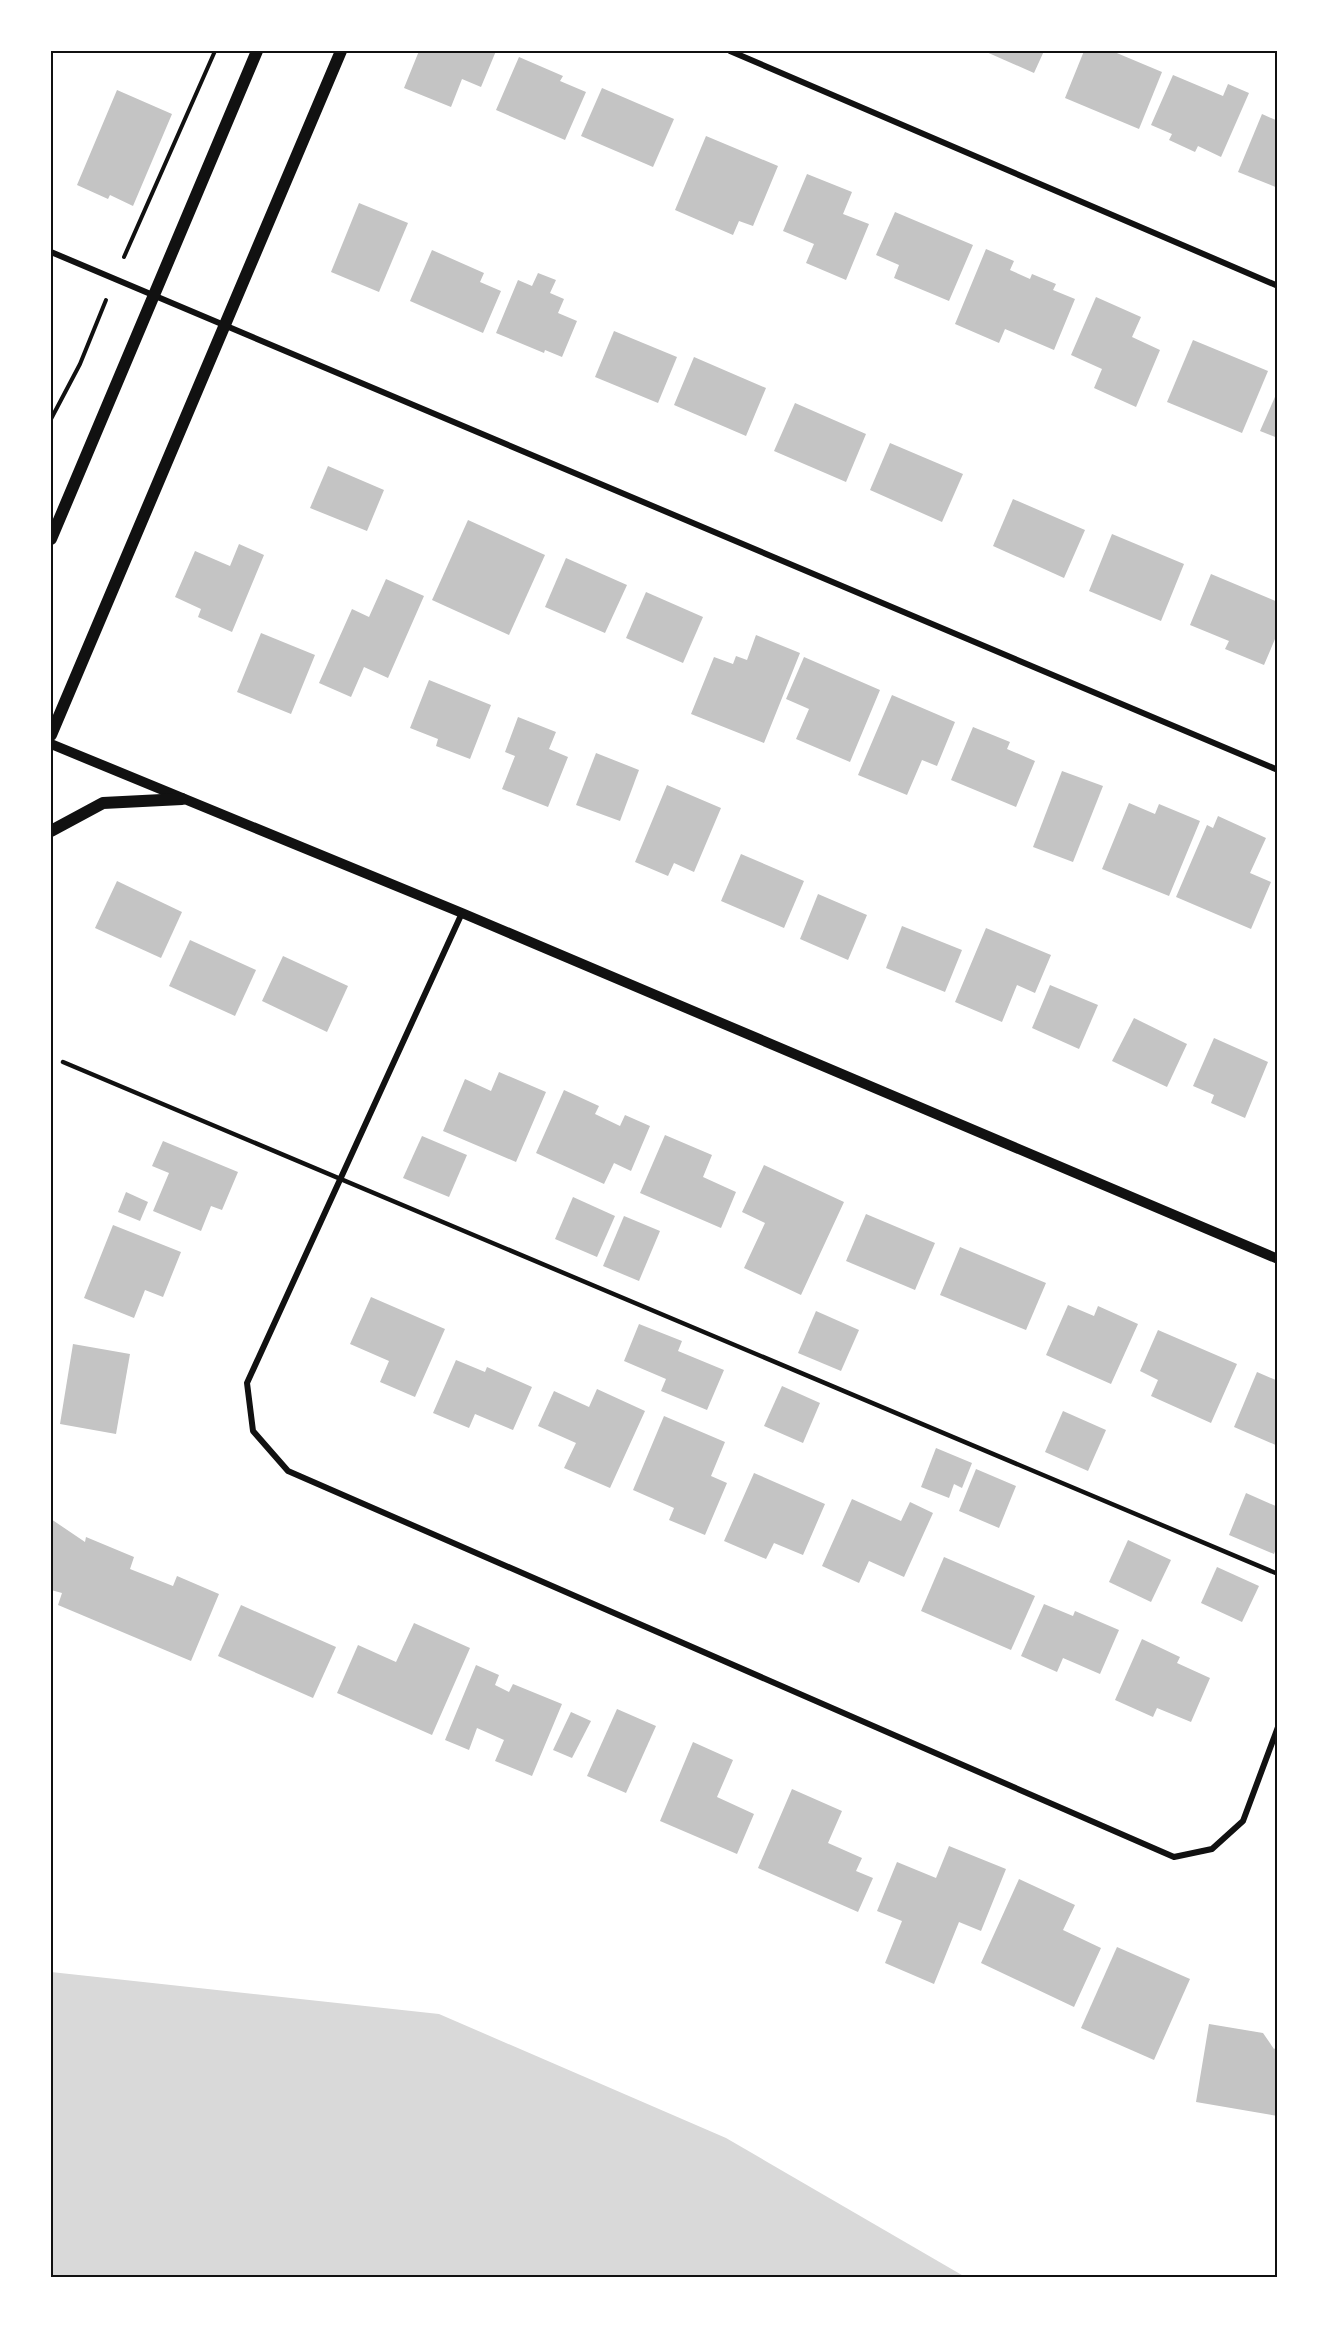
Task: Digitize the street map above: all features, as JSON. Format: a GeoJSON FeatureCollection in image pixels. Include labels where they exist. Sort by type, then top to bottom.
{"type":"FeatureCollection","features":[{"type":"Feature","properties":{"kind":"main road"},"geometry":{"type":"LineString","coordinates":[[51,539],[257,51]]}},
{"type":"Feature","properties":{"kind":"main road"},"geometry":{"type":"LineString","coordinates":[[51,735],[341,51]]}},
{"type":"Feature","properties":{"kind":"main road"},"geometry":{"type":"LineString","coordinates":[[51,831],[104,803],[182,799]]}},
{"type":"Feature","properties":{"kind":"street"},"geometry":{"type":"LineString","coordinates":[[730,51],[1278,286]]}},
{"type":"Feature","properties":{"kind":"street"},"geometry":{"type":"LineString","coordinates":[[51,252],[1278,770]]}},
{"type":"Feature","properties":{"kind":"street"},"geometry":{"type":"LineString","coordinates":[[51,744],[462,913],[1278,1259]]}},
{"type":"Feature","properties":{"kind":"street"},"geometry":{"type":"LineString","coordinates":[[462,913],[247,1383],[253,1431],[288,1471],[1174,1857],[1212,1849],[1244,1821],[1278,1727]]}},
{"type":"Feature","properties":{"kind":"lane"},"geometry":{"type":"LineString","coordinates":[[63,1062],[1278,1574]]}},
{"type":"Feature","properties":{"kind":"path"},"geometry":{"type":"LineString","coordinates":[[51,419],[80,364],[215,51]]}},
{"type":"Feature","properties":{"kind":"shaded area"},"geometry":{"type":"Polygon","coordinates":[[[51,1972],[439,2014],[726,2138],[967,2278],[51,2278],[51,1972]]]}},
{"type":"Feature","properties":{"kind":"building"},"geometry":{"type":"Polygon","coordinates":[[[419,51],[496,51],[481,87],[462,79],[451,107],[404,88],[419,51]]]}},
{"type":"Feature","properties":{"kind":"building"},"geometry":{"type":"Polygon","coordinates":[[[984,51],[1044,51],[1034,73],[984,51]]]}},
{"type":"Feature","properties":{"kind":"building"},"geometry":{"type":"Polygon","coordinates":[[[1084,51],[1112,51],[1162,72],[1139,129],[1065,98],[1084,51]]]}},
{"type":"Feature","properties":{"kind":"building"},"geometry":{"type":"Polygon","coordinates":[[[519,57],[563,76],[560,81],[586,92],[565,140],[496,110],[519,57]]]}},
{"type":"Feature","properties":{"kind":"building"},"geometry":{"type":"Polygon","coordinates":[[[1173,75],[1223,96],[1228,84],[1249,93],[1221,157],[1198,146],[1195,152],[1169,140],[1172,134],[1151,125],[1173,75]]]}},
{"type":"Feature","properties":{"kind":"building"},"geometry":{"type":"Polygon","coordinates":[[[602,88],[674,119],[653,167],[581,136],[602,88]]]}},
{"type":"Feature","properties":{"kind":"building"},"geometry":{"type":"Polygon","coordinates":[[[117,90],[172,114],[133,206],[110,195],[108,199],[77,185],[117,90]]]}},
{"type":"Feature","properties":{"kind":"building"},"geometry":{"type":"Polygon","coordinates":[[[1262,114],[1278,121],[1278,188],[1238,172],[1262,114]]]}},
{"type":"Feature","properties":{"kind":"building"},"geometry":{"type":"Polygon","coordinates":[[[706,136],[778,166],[753,226],[739,221],[733,235],[675,210],[706,136]]]}},
{"type":"Feature","properties":{"kind":"building"},"geometry":{"type":"Polygon","coordinates":[[[807,174],[852,192],[843,214],[869,224],[846,280],[806,263],[814,244],[783,231],[807,174]]]}},
{"type":"Feature","properties":{"kind":"building"},"geometry":{"type":"Polygon","coordinates":[[[359,203],[408,223],[379,292],[331,272],[359,203]]]}},
{"type":"Feature","properties":{"kind":"building"},"geometry":{"type":"Polygon","coordinates":[[[895,212],[973,245],[949,301],[894,278],[899,265],[876,255],[895,212]]]}},
{"type":"Feature","properties":{"kind":"building"},"geometry":{"type":"Polygon","coordinates":[[[986,249],[1014,261],[1010,270],[1030,279],[1032,274],[1056,284],[1053,290],[1075,299],[1054,350],[1005,329],[999,343],[955,324],[986,249]]]}},
{"type":"Feature","properties":{"kind":"building"},"geometry":{"type":"Polygon","coordinates":[[[432,250],[484,273],[480,282],[501,291],[483,333],[410,301],[432,250]]]}},
{"type":"Feature","properties":{"kind":"building"},"geometry":{"type":"Polygon","coordinates":[[[538,273],[556,280],[550,293],[564,299],[558,313],[577,321],[562,357],[545,350],[544,353],[496,333],[518,280],[532,286],[538,273]]]}},
{"type":"Feature","properties":{"kind":"building"},"geometry":{"type":"Polygon","coordinates":[[[1096,297],[1141,317],[1132,337],[1160,350],[1136,407],[1094,388],[1102,369],[1071,355],[1096,297]]]}},
{"type":"Feature","properties":{"kind":"building"},"geometry":{"type":"Polygon","coordinates":[[[614,331],[677,357],[658,403],[595,377],[614,331]]]}},
{"type":"Feature","properties":{"kind":"building"},"geometry":{"type":"Polygon","coordinates":[[[1193,340],[1268,371],[1242,433],[1167,402],[1193,340]]]}},
{"type":"Feature","properties":{"kind":"building"},"geometry":{"type":"Polygon","coordinates":[[[694,357],[766,388],[746,436],[674,405],[694,357]]]}},
{"type":"Feature","properties":{"kind":"building"},"geometry":{"type":"Polygon","coordinates":[[[1278,390],[1278,438],[1260,431],[1278,390]]]}},
{"type":"Feature","properties":{"kind":"building"},"geometry":{"type":"Polygon","coordinates":[[[795,403],[866,434],[846,482],[774,451],[795,403]]]}},
{"type":"Feature","properties":{"kind":"building"},"geometry":{"type":"Polygon","coordinates":[[[890,443],[963,474],[942,522],[870,490],[890,443]]]}},
{"type":"Feature","properties":{"kind":"building"},"geometry":{"type":"Polygon","coordinates":[[[328,466],[384,490],[367,531],[310,508],[328,466]]]}},
{"type":"Feature","properties":{"kind":"building"},"geometry":{"type":"Polygon","coordinates":[[[1013,499],[1085,530],[1064,578],[993,546],[1013,499]]]}},
{"type":"Feature","properties":{"kind":"building"},"geometry":{"type":"Polygon","coordinates":[[[468,520],[545,555],[509,635],[432,600],[468,520]]]}},
{"type":"Feature","properties":{"kind":"building"},"geometry":{"type":"Polygon","coordinates":[[[1112,534],[1184,564],[1161,621],[1089,591],[1112,534]]]}},
{"type":"Feature","properties":{"kind":"building"},"geometry":{"type":"Polygon","coordinates":[[[239,544],[264,555],[232,632],[198,617],[201,609],[175,597],[195,551],[230,566],[239,544]]]}},
{"type":"Feature","properties":{"kind":"building"},"geometry":{"type":"Polygon","coordinates":[[[566,558],[627,585],[605,633],[545,607],[566,558]]]}},
{"type":"Feature","properties":{"kind":"building"},"geometry":{"type":"Polygon","coordinates":[[[1211,574],[1278,602],[1278,632],[1264,665],[1225,649],[1229,641],[1190,625],[1211,574]]]}},
{"type":"Feature","properties":{"kind":"building"},"geometry":{"type":"Polygon","coordinates":[[[386,579],[424,596],[388,678],[364,667],[351,697],[319,683],[352,609],[369,617],[386,579]]]}},
{"type":"Feature","properties":{"kind":"building"},"geometry":{"type":"Polygon","coordinates":[[[646,592],[703,617],[683,663],[626,638],[646,592]]]}},
{"type":"Feature","properties":{"kind":"building"},"geometry":{"type":"Polygon","coordinates":[[[261,633],[315,655],[291,714],[237,692],[261,633]]]}},
{"type":"Feature","properties":{"kind":"building"},"geometry":{"type":"Polygon","coordinates":[[[756,635],[800,653],[764,743],[691,714],[714,657],[733,664],[736,656],[747,660],[756,635]]]}},
{"type":"Feature","properties":{"kind":"building"},"geometry":{"type":"Polygon","coordinates":[[[804,657],[880,690],[850,762],[796,739],[809,709],[786,699],[804,657]]]}},
{"type":"Feature","properties":{"kind":"building"},"geometry":{"type":"Polygon","coordinates":[[[429,680],[491,705],[470,759],[436,746],[438,739],[410,728],[429,680]]]}},
{"type":"Feature","properties":{"kind":"building"},"geometry":{"type":"Polygon","coordinates":[[[892,695],[955,722],[937,766],[922,760],[907,795],[858,775],[892,695]]]}},
{"type":"Feature","properties":{"kind":"building"},"geometry":{"type":"Polygon","coordinates":[[[518,717],[556,732],[549,749],[568,757],[548,807],[502,789],[515,756],[505,752],[518,717]]]}},
{"type":"Feature","properties":{"kind":"building"},"geometry":{"type":"Polygon","coordinates":[[[973,727],[1010,742],[1007,749],[1035,761],[1016,807],[951,780],[973,727]]]}},
{"type":"Feature","properties":{"kind":"building"},"geometry":{"type":"Polygon","coordinates":[[[596,753],[639,770],[620,821],[576,805],[596,753]]]}},
{"type":"Feature","properties":{"kind":"building"},"geometry":{"type":"Polygon","coordinates":[[[1062,771],[1103,786],[1073,862],[1033,847],[1062,771]]]}},
{"type":"Feature","properties":{"kind":"building"},"geometry":{"type":"Polygon","coordinates":[[[667,785],[721,808],[694,872],[674,863],[668,876],[635,862],[667,785]]]}},
{"type":"Feature","properties":{"kind":"building"},"geometry":{"type":"Polygon","coordinates":[[[1129,803],[1155,814],[1159,804],[1200,821],[1169,896],[1102,869],[1129,803]]]}},
{"type":"Feature","properties":{"kind":"building"},"geometry":{"type":"Polygon","coordinates":[[[1218,816],[1266,838],[1250,873],[1271,882],[1251,929],[1176,897],[1207,825],[1213,828],[1218,816]]]}},
{"type":"Feature","properties":{"kind":"building"},"geometry":{"type":"Polygon","coordinates":[[[741,854],[804,881],[784,928],[721,901],[741,854]]]}},
{"type":"Feature","properties":{"kind":"building"},"geometry":{"type":"Polygon","coordinates":[[[117,881],[182,912],[161,958],[95,928],[117,881]]]}},
{"type":"Feature","properties":{"kind":"building"},"geometry":{"type":"Polygon","coordinates":[[[818,894],[867,915],[848,960],[800,939],[818,894]]]}},
{"type":"Feature","properties":{"kind":"building"},"geometry":{"type":"Polygon","coordinates":[[[902,926],[962,950],[945,992],[886,968],[902,926]]]}},
{"type":"Feature","properties":{"kind":"building"},"geometry":{"type":"Polygon","coordinates":[[[986,928],[1051,955],[1035,993],[1017,985],[1002,1022],[955,1002],[986,928]]]}},
{"type":"Feature","properties":{"kind":"building"},"geometry":{"type":"Polygon","coordinates":[[[190,940],[256,970],[235,1016],[169,986],[190,940]]]}},
{"type":"Feature","properties":{"kind":"building"},"geometry":{"type":"Polygon","coordinates":[[[283,956],[348,986],[327,1032],[262,1001],[283,956]]]}},
{"type":"Feature","properties":{"kind":"building"},"geometry":{"type":"Polygon","coordinates":[[[1050,985],[1098,1005],[1079,1049],[1032,1028],[1050,985]]]}},
{"type":"Feature","properties":{"kind":"building"},"geometry":{"type":"Polygon","coordinates":[[[1134,1018],[1187,1044],[1167,1087],[1112,1061],[1134,1018]]]}},
{"type":"Feature","properties":{"kind":"building"},"geometry":{"type":"Polygon","coordinates":[[[1214,1038],[1268,1062],[1245,1118],[1211,1103],[1214,1095],[1193,1086],[1214,1038]]]}},
{"type":"Feature","properties":{"kind":"building"},"geometry":{"type":"Polygon","coordinates":[[[499,1072],[546,1092],[516,1162],[443,1131],[465,1079],[491,1091],[499,1072]]]}},
{"type":"Feature","properties":{"kind":"building"},"geometry":{"type":"Polygon","coordinates":[[[564,1090],[599,1106],[595,1114],[620,1126],[625,1115],[650,1126],[631,1171],[614,1163],[604,1184],[536,1153],[564,1090]]]}},
{"type":"Feature","properties":{"kind":"building"},"geometry":{"type":"Polygon","coordinates":[[[665,1135],[712,1155],[703,1177],[736,1192],[721,1228],[640,1193],[665,1135]]]}},
{"type":"Feature","properties":{"kind":"building"},"geometry":{"type":"Polygon","coordinates":[[[422,1136],[467,1155],[449,1197],[403,1178],[422,1136]]]}},
{"type":"Feature","properties":{"kind":"building"},"geometry":{"type":"Polygon","coordinates":[[[163,1141],[238,1172],[222,1210],[211,1206],[201,1231],[153,1211],[169,1173],[152,1166],[163,1141]]]}},
{"type":"Feature","properties":{"kind":"building"},"geometry":{"type":"Polygon","coordinates":[[[764,1165],[844,1202],[801,1295],[744,1268],[765,1223],[742,1212],[764,1165]]]}},
{"type":"Feature","properties":{"kind":"building"},"geometry":{"type":"Polygon","coordinates":[[[126,1192],[148,1202],[140,1221],[118,1212],[126,1192]]]}},
{"type":"Feature","properties":{"kind":"building"},"geometry":{"type":"Polygon","coordinates":[[[573,1197],[615,1216],[597,1257],[555,1239],[573,1197]]]}},
{"type":"Feature","properties":{"kind":"building"},"geometry":{"type":"Polygon","coordinates":[[[866,1214],[935,1243],[915,1290],[846,1261],[866,1214]]]}},
{"type":"Feature","properties":{"kind":"building"},"geometry":{"type":"Polygon","coordinates":[[[624,1216],[660,1231],[639,1281],[603,1266],[624,1216]]]}},
{"type":"Feature","properties":{"kind":"building"},"geometry":{"type":"Polygon","coordinates":[[[113,1225],[181,1252],[163,1297],[145,1290],[134,1318],[84,1298],[113,1225]]]}},
{"type":"Feature","properties":{"kind":"building"},"geometry":{"type":"Polygon","coordinates":[[[960,1247],[1046,1283],[1026,1330],[940,1295],[960,1247]]]}},
{"type":"Feature","properties":{"kind":"building"},"geometry":{"type":"Polygon","coordinates":[[[371,1297],[445,1329],[415,1397],[380,1382],[389,1361],[350,1344],[371,1297]]]}},
{"type":"Feature","properties":{"kind":"building"},"geometry":{"type":"Polygon","coordinates":[[[1068,1305],[1094,1316],[1098,1306],[1138,1324],[1111,1384],[1046,1355],[1068,1305]]]}},
{"type":"Feature","properties":{"kind":"building"},"geometry":{"type":"Polygon","coordinates":[[[816,1311],[859,1330],[841,1371],[798,1353],[816,1311]]]}},
{"type":"Feature","properties":{"kind":"building"},"geometry":{"type":"Polygon","coordinates":[[[639,1324],[682,1341],[678,1351],[724,1370],[707,1410],[661,1391],[666,1379],[624,1361],[639,1324]]]}},
{"type":"Feature","properties":{"kind":"building"},"geometry":{"type":"Polygon","coordinates":[[[1158,1330],[1237,1364],[1211,1423],[1151,1396],[1158,1380],[1140,1371],[1158,1330]]]}},
{"type":"Feature","properties":{"kind":"building"},"geometry":{"type":"Polygon","coordinates":[[[73,1344],[130,1354],[116,1434],[60,1424],[73,1344]]]}},
{"type":"Feature","properties":{"kind":"building"},"geometry":{"type":"Polygon","coordinates":[[[456,1360],[485,1372],[487,1367],[532,1387],[513,1430],[475,1414],[469,1428],[433,1413],[456,1360]]]}},
{"type":"Feature","properties":{"kind":"building"},"geometry":{"type":"Polygon","coordinates":[[[1257,1372],[1278,1381],[1278,1446],[1234,1427],[1257,1372]]]}},
{"type":"Feature","properties":{"kind":"building"},"geometry":{"type":"Polygon","coordinates":[[[782,1386],[820,1403],[803,1443],[764,1426],[782,1386]]]}},
{"type":"Feature","properties":{"kind":"building"},"geometry":{"type":"Polygon","coordinates":[[[597,1389],[645,1411],[610,1488],[564,1468],[576,1443],[538,1426],[554,1391],[589,1407],[597,1389]]]}},
{"type":"Feature","properties":{"kind":"building"},"geometry":{"type":"Polygon","coordinates":[[[1063,1411],[1106,1430],[1088,1471],[1045,1452],[1063,1411]]]}},
{"type":"Feature","properties":{"kind":"building"},"geometry":{"type":"Polygon","coordinates":[[[664,1416],[725,1442],[711,1476],[727,1483],[705,1535],[669,1520],[674,1508],[633,1490],[664,1416]]]}},
{"type":"Feature","properties":{"kind":"building"},"geometry":{"type":"Polygon","coordinates":[[[936,1448],[972,1463],[962,1488],[954,1484],[949,1498],[921,1487],[936,1448]]]}},
{"type":"Feature","properties":{"kind":"building"},"geometry":{"type":"Polygon","coordinates":[[[976,1469],[1016,1486],[999,1528],[959,1511],[976,1469]]]}},
{"type":"Feature","properties":{"kind":"building"},"geometry":{"type":"Polygon","coordinates":[[[754,1473],[825,1504],[803,1555],[774,1543],[766,1559],[724,1541],[754,1473]]]}},
{"type":"Feature","properties":{"kind":"building"},"geometry":{"type":"Polygon","coordinates":[[[1246,1493],[1278,1507],[1278,1544],[1274,1554],[1229,1535],[1246,1493]]]}},
{"type":"Feature","properties":{"kind":"building"},"geometry":{"type":"Polygon","coordinates":[[[852,1499],[901,1521],[910,1502],[933,1513],[904,1577],[869,1561],[859,1583],[822,1566],[852,1499]]]}},
{"type":"Feature","properties":{"kind":"building"},"geometry":{"type":"Polygon","coordinates":[[[51,1519],[85,1542],[86,1537],[134,1557],[130,1569],[173,1586],[177,1576],[219,1594],[191,1661],[58,1605],[62,1593],[51,1590],[51,1519]]]}},
{"type":"Feature","properties":{"kind":"building"},"geometry":{"type":"Polygon","coordinates":[[[1128,1540],[1171,1560],[1151,1602],[1109,1582],[1128,1540]]]}},
{"type":"Feature","properties":{"kind":"building"},"geometry":{"type":"Polygon","coordinates":[[[944,1557],[1035,1596],[1011,1650],[921,1611],[944,1557]]]}},
{"type":"Feature","properties":{"kind":"building"},"geometry":{"type":"Polygon","coordinates":[[[1217,1567],[1259,1586],[1242,1622],[1201,1603],[1217,1567]]]}},
{"type":"Feature","properties":{"kind":"building"},"geometry":{"type":"Polygon","coordinates":[[[1044,1604],[1073,1616],[1075,1611],[1119,1630],[1100,1674],[1063,1658],[1057,1672],[1021,1656],[1044,1604]]]}},
{"type":"Feature","properties":{"kind":"building"},"geometry":{"type":"Polygon","coordinates":[[[241,1605],[336,1647],[313,1698],[218,1656],[241,1605]]]}},
{"type":"Feature","properties":{"kind":"building"},"geometry":{"type":"Polygon","coordinates":[[[414,1623],[470,1648],[432,1735],[337,1693],[358,1645],[396,1662],[414,1623]]]}},
{"type":"Feature","properties":{"kind":"building"},"geometry":{"type":"Polygon","coordinates":[[[1142,1639],[1180,1657],[1177,1663],[1210,1678],[1191,1722],[1157,1708],[1153,1717],[1115,1700],[1142,1639]]]}},
{"type":"Feature","properties":{"kind":"building"},"geometry":{"type":"Polygon","coordinates":[[[476,1665],[499,1675],[495,1685],[509,1692],[513,1684],[562,1704],[532,1776],[495,1761],[504,1740],[477,1728],[469,1750],[445,1740],[476,1665]]]}},
{"type":"Feature","properties":{"kind":"building"},"geometry":{"type":"Polygon","coordinates":[[[617,1709],[656,1726],[626,1793],[587,1776],[617,1709]]]}},
{"type":"Feature","properties":{"kind":"building"},"geometry":{"type":"Polygon","coordinates":[[[571,1712],[591,1721],[572,1758],[553,1750],[571,1712]]]}},
{"type":"Feature","properties":{"kind":"building"},"geometry":{"type":"Polygon","coordinates":[[[693,1742],[733,1760],[717,1797],[754,1814],[737,1854],[660,1821],[693,1742]]]}},
{"type":"Feature","properties":{"kind":"building"},"geometry":{"type":"Polygon","coordinates":[[[792,1789],[842,1811],[828,1843],[862,1858],[856,1871],[873,1878],[858,1912],[758,1868],[792,1789]]]}},
{"type":"Feature","properties":{"kind":"building"},"geometry":{"type":"Polygon","coordinates":[[[949,1846],[1006,1869],[981,1931],[959,1922],[934,1984],[885,1963],[902,1921],[877,1911],[897,1862],[936,1878],[949,1846]]]}},
{"type":"Feature","properties":{"kind":"building"},"geometry":{"type":"Polygon","coordinates":[[[1019,1879],[1075,1905],[1063,1930],[1101,1948],[1074,2007],[981,1963],[1019,1879]]]}},
{"type":"Feature","properties":{"kind":"building"},"geometry":{"type":"Polygon","coordinates":[[[1117,1947],[1190,1979],[1154,2060],[1081,2028],[1117,1947]]]}},
{"type":"Feature","properties":{"kind":"building"},"geometry":{"type":"Polygon","coordinates":[[[1209,2024],[1263,2033],[1274,2049],[1278,2046],[1278,2116],[1196,2102],[1209,2024]]]}}]}
